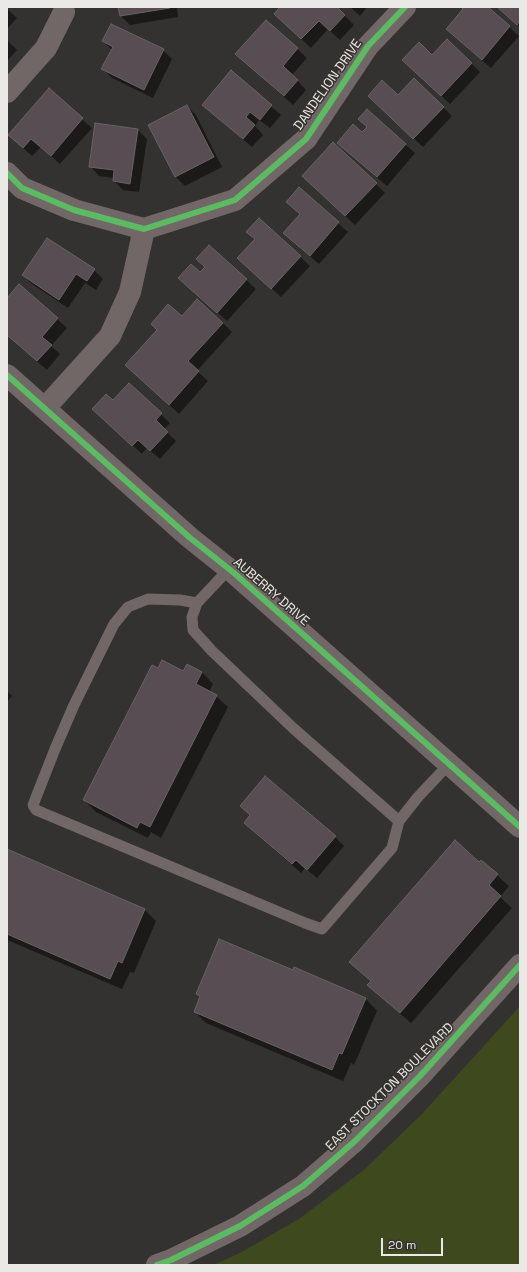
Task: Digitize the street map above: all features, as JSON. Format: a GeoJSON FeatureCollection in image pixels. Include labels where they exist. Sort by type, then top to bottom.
{"type":"FeatureCollection","features":[{"type":"Feature","properties":{"kind":"street","name":"DANDELION DRIVE"},"geometry":{"type":"LineString","coordinates":[[144,229],[235,200],[306,139],[368,46],[404,7]]}},
{"type":"Feature","properties":{"kind":"street"},"geometry":{"type":"LineString","coordinates":[[7,92],[46,48],[64,12]]}},
{"type":"Feature","properties":{"kind":"street"},"geometry":{"type":"LineString","coordinates":[[7,173],[22,188],[74,210],[144,229],[130,292],[110,336],[44,408]]}},
{"type":"Feature","properties":{"kind":"street","name":"AUBERRY DRIVE"},"geometry":{"type":"LineString","coordinates":[[7,375],[189,537],[229,570],[520,827]]}},
{"type":"Feature","properties":{"kind":"street","name":"EAST STOCKTON BOULEVARD"},"geometry":{"type":"LineString","coordinates":[[156,1265],[171,1260],[240,1226],[303,1186],[355,1141],[420,1076],[520,965]]}},
{"type":"Feature","properties":{"kind":"lane"},"geometry":{"type":"LineString","coordinates":[[229,570],[197,602],[192,617],[193,630],[212,652],[293,728],[399,821]]}},
{"type":"Feature","properties":{"kind":"lane"},"geometry":{"type":"LineString","coordinates":[[197,602],[148,599],[128,607],[114,624],[68,720],[33,805],[36,810],[322,929],[392,848],[399,821],[418,797],[449,764]]}},
{"type":"Feature","properties":{"kind":"green space"},"geometry":{"type":"Polygon","coordinates":[[[520,1006],[520,1265],[213,1265],[238,1254],[299,1219],[365,1169],[422,1114],[520,1006]]]}},
{"type":"Feature","properties":{"kind":"building"},"geometry":{"type":"Polygon","coordinates":[[[118,7],[170,7],[170,8],[120,16],[118,7]]]}},
{"type":"Feature","properties":{"kind":"building"},"geometry":{"type":"Polygon","coordinates":[[[280,7],[337,7],[345,15],[330,31],[319,21],[301,39],[274,14],[280,7]]]}},
{"type":"Feature","properties":{"kind":"building"},"geometry":{"type":"Polygon","coordinates":[[[461,7],[488,7],[510,26],[482,60],[446,29],[463,9],[461,7]]]}},
{"type":"Feature","properties":{"kind":"building"},"geometry":{"type":"Polygon","coordinates":[[[497,7],[520,7],[520,21],[517,25],[497,7]]]}},
{"type":"Feature","properties":{"kind":"building"},"geometry":{"type":"Polygon","coordinates":[[[266,20],[298,48],[283,66],[298,80],[284,96],[235,54],[266,20]]]}},
{"type":"Feature","properties":{"kind":"building"},"geometry":{"type":"Polygon","coordinates":[[[111,24],[164,49],[144,90],[101,69],[113,47],[102,41],[111,24]]]}},
{"type":"Feature","properties":{"kind":"building"},"geometry":{"type":"Polygon","coordinates":[[[447,39],[472,63],[441,96],[402,60],[419,42],[432,55],[447,39]]]}},
{"type":"Feature","properties":{"kind":"building"},"geometry":{"type":"Polygon","coordinates":[[[231,70],[272,105],[260,120],[250,112],[246,117],[255,125],[243,139],[202,105],[231,70]]]}},
{"type":"Feature","properties":{"kind":"building"},"geometry":{"type":"Polygon","coordinates":[[[414,78],[444,107],[413,139],[368,96],[382,80],[398,95],[414,78]]]}},
{"type":"Feature","properties":{"kind":"building"},"geometry":{"type":"Polygon","coordinates":[[[49,88],[83,118],[51,156],[31,139],[23,148],[8,135],[49,88]]]}},
{"type":"Feature","properties":{"kind":"building"},"geometry":{"type":"Polygon","coordinates":[[[187,105],[214,157],[175,177],[148,125],[187,105]]]}},
{"type":"Feature","properties":{"kind":"building"},"geometry":{"type":"Polygon","coordinates":[[[367,109],[406,144],[377,177],[337,143],[353,124],[362,132],[367,127],[358,119],[367,109]]]}},
{"type":"Feature","properties":{"kind":"building"},"geometry":{"type":"Polygon","coordinates":[[[95,123],[138,129],[130,184],[113,181],[114,170],[89,167],[95,123]]]}},
{"type":"Feature","properties":{"kind":"building"},"geometry":{"type":"Polygon","coordinates":[[[333,142],[377,183],[345,216],[302,176],[333,142]]]}},
{"type":"Feature","properties":{"kind":"building"},"geometry":{"type":"Polygon","coordinates":[[[299,187],[339,222],[310,256],[283,233],[300,214],[286,202],[299,187]]]}},
{"type":"Feature","properties":{"kind":"building"},"geometry":{"type":"Polygon","coordinates":[[[259,218],[301,256],[271,289],[237,258],[255,239],[246,232],[259,218]]]}},
{"type":"Feature","properties":{"kind":"building"},"geometry":{"type":"Polygon","coordinates":[[[47,238],[95,269],[87,281],[76,274],[59,300],[22,275],[47,238]]]}},
{"type":"Feature","properties":{"kind":"building"},"geometry":{"type":"Polygon","coordinates":[[[209,245],[247,279],[217,313],[178,278],[191,264],[200,272],[205,267],[196,259],[209,245]]]}},
{"type":"Feature","properties":{"kind":"building"},"geometry":{"type":"Polygon","coordinates":[[[19,284],[58,318],[42,337],[52,345],[37,361],[7,335],[7,298],[19,284]]]}},
{"type":"Feature","properties":{"kind":"building"},"geometry":{"type":"Polygon","coordinates":[[[197,299],[223,323],[188,361],[199,371],[169,405],[125,365],[157,330],[151,324],[168,304],[182,316],[197,299]]]}},
{"type":"Feature","properties":{"kind":"building"},"geometry":{"type":"Polygon","coordinates":[[[129,383],[162,413],[156,420],[168,432],[150,451],[138,440],[132,446],[92,409],[106,394],[113,400],[129,383]]]}},
{"type":"Feature","properties":{"kind":"building"},"geometry":{"type":"Polygon","coordinates":[[[162,660],[183,671],[187,664],[202,672],[196,684],[217,695],[150,827],[140,822],[137,828],[83,800],[152,665],[158,668],[162,660]]]}},
{"type":"Feature","properties":{"kind":"building"},"geometry":{"type":"Polygon","coordinates":[[[265,776],[336,836],[307,870],[296,860],[292,864],[244,823],[250,815],[240,806],[265,776]]]}},
{"type":"Feature","properties":{"kind":"building"},"geometry":{"type":"Polygon","coordinates":[[[455,840],[479,862],[481,860],[498,874],[489,885],[501,896],[400,1013],[367,985],[371,981],[349,962],[455,840]]]}},
{"type":"Feature","properties":{"kind":"building"},"geometry":{"type":"Polygon","coordinates":[[[7,849],[145,909],[122,963],[118,961],[110,979],[7,934],[7,849]]]}},
{"type":"Feature","properties":{"kind":"building"},"geometry":{"type":"Polygon","coordinates":[[[219,939],[293,970],[294,967],[366,998],[342,1054],[339,1053],[332,1070],[194,1012],[200,996],[196,994],[219,939]]]}},
{"type":"Feature","properties":{"kind":"cycle path"},"geometry":{"type":"LineString","coordinates":[[7,173],[22,188],[74,210],[144,229],[235,200],[306,139],[368,46],[405,7]]}},
{"type":"Feature","properties":{"kind":"cycle path"},"geometry":{"type":"LineString","coordinates":[[7,375],[189,537],[234,573],[520,827]]}},
{"type":"Feature","properties":{"kind":"cycle path"},"geometry":{"type":"LineString","coordinates":[[157,1265],[171,1260],[240,1226],[303,1186],[355,1141],[420,1076],[520,965]]}}]}
